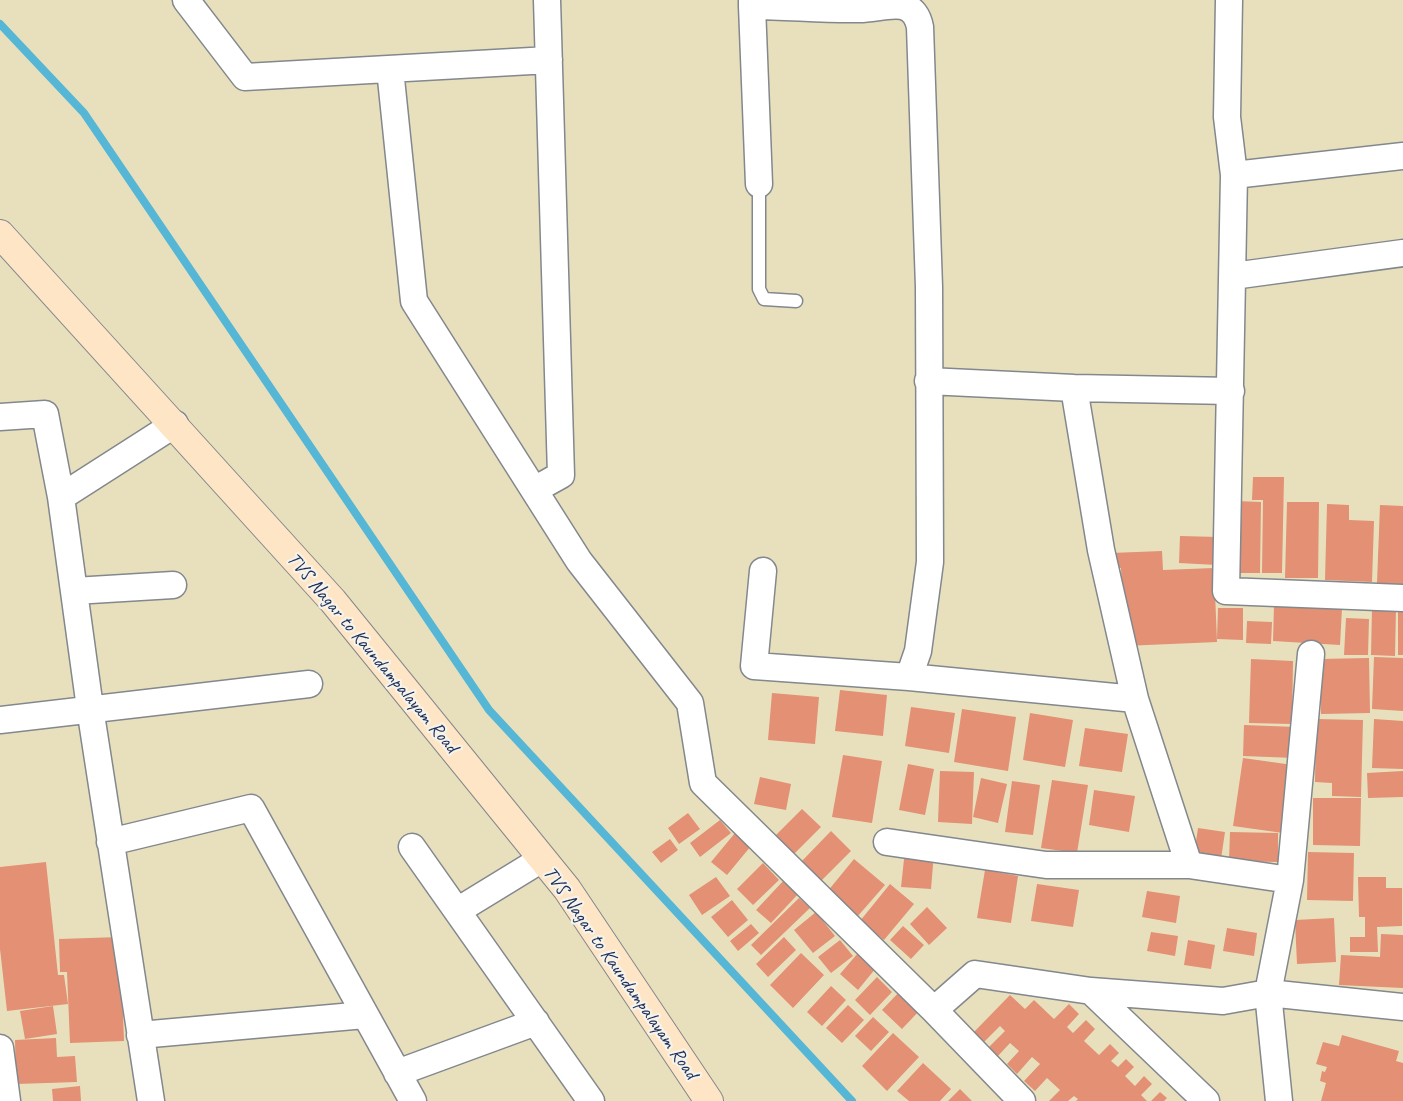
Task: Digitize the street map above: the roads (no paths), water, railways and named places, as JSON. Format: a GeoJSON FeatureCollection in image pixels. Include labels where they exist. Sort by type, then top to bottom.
{"type":"FeatureCollection","features":[{"type":"Feature","properties":{"kind":"street"},"geometry":{"type":"LineString","coordinates":[[186,0],[245,78],[549,60]]}},
{"type":"Feature","properties":{"kind":"street"},"geometry":{"type":"LineString","coordinates":[[534,490],[561,475],[547,0]]}},
{"type":"Feature","properties":{"kind":"street"},"geometry":{"type":"LineString","coordinates":[[1229,0],[1227,117],[1234,175],[1232,391],[1226,591],[1403,598]]}},
{"type":"Feature","properties":{"kind":"street"},"geometry":{"type":"LineString","coordinates":[[759,184],[752,3],[828,9],[902,6],[911,10],[918,18],[920,28],[929,287],[930,562],[918,651],[909,677]]}},
{"type":"Feature","properties":{"kind":"street"},"geometry":{"type":"LineString","coordinates":[[390,69],[414,302],[579,561],[690,704],[703,783],[934,1010],[1022,1101]]}},
{"type":"Feature","properties":{"kind":"street"},"geometry":{"type":"LineString","coordinates":[[1234,175],[1403,156]]}},
{"type":"Feature","properties":{"kind":"street","name":"TVS Nagar to Kaundampalayam Road"},"geometry":{"type":"LineString","coordinates":[[0,234],[175,424],[333,601],[566,890],[709,1101]]}},
{"type":"Feature","properties":{"kind":"street"},"geometry":{"type":"LineString","coordinates":[[1233,276],[1403,253]]}},
{"type":"Feature","properties":{"kind":"street"},"geometry":{"type":"LineString","coordinates":[[928,381],[1074,388],[1232,391]]}},
{"type":"Feature","properties":{"kind":"street"},"geometry":{"type":"LineString","coordinates":[[1074,388],[1101,550],[1135,699],[1189,865]]}},
{"type":"Feature","properties":{"kind":"street"},"geometry":{"type":"LineString","coordinates":[[0,417],[45,414],[61,498],[90,708],[151,1101]]}},
{"type":"Feature","properties":{"kind":"street"},"geometry":{"type":"LineString","coordinates":[[61,498],[175,424]]}},
{"type":"Feature","properties":{"kind":"street"},"geometry":{"type":"LineString","coordinates":[[763,571],[754,666],[909,677],[1135,699]]}},
{"type":"Feature","properties":{"kind":"street"},"geometry":{"type":"LineString","coordinates":[[74,591],[173,585]]}},
{"type":"Feature","properties":{"kind":"street"},"geometry":{"type":"LineString","coordinates":[[1279,1101],[1268,993],[1290,880],[1311,654]]}},
{"type":"Feature","properties":{"kind":"street"},"geometry":{"type":"LineString","coordinates":[[0,720],[90,708],[309,684]]}},
{"type":"Feature","properties":{"kind":"street"},"geometry":{"type":"LineString","coordinates":[[110,842],[250,808],[413,1101]]}},
{"type":"Feature","properties":{"kind":"street"},"geometry":{"type":"LineString","coordinates":[[887,842],[1046,865],[1189,865],[1290,880]]}},
{"type":"Feature","properties":{"kind":"street"},"geometry":{"type":"LineString","coordinates":[[412,847],[591,1101]]}},
{"type":"Feature","properties":{"kind":"street"},"geometry":{"type":"LineString","coordinates":[[457,911],[542,859]]}},
{"type":"Feature","properties":{"kind":"street"},"geometry":{"type":"LineString","coordinates":[[934,1010],[975,974],[1091,991],[1223,1001],[1268,993],[1403,1007]]}},
{"type":"Feature","properties":{"kind":"street"},"geometry":{"type":"LineString","coordinates":[[1091,991],[1206,1101]]}},
{"type":"Feature","properties":{"kind":"street"},"geometry":{"type":"LineString","coordinates":[[140,1035],[365,1015]]}},
{"type":"Feature","properties":{"kind":"street"},"geometry":{"type":"LineString","coordinates":[[397,1073],[536,1022]]}},
{"type":"Feature","properties":{"kind":"street"},"geometry":{"type":"LineString","coordinates":[[0,1048],[7,1101]]}},
{"type":"Feature","properties":{"kind":"lane"},"geometry":{"type":"LineString","coordinates":[[759,184],[758,289],[764,299],[796,301]]}},
{"type":"Feature","properties":{"kind":"waterway"},"geometry":{"type":"LineString","coordinates":[[0,24],[84,113],[489,710],[852,1101]]}}]}
